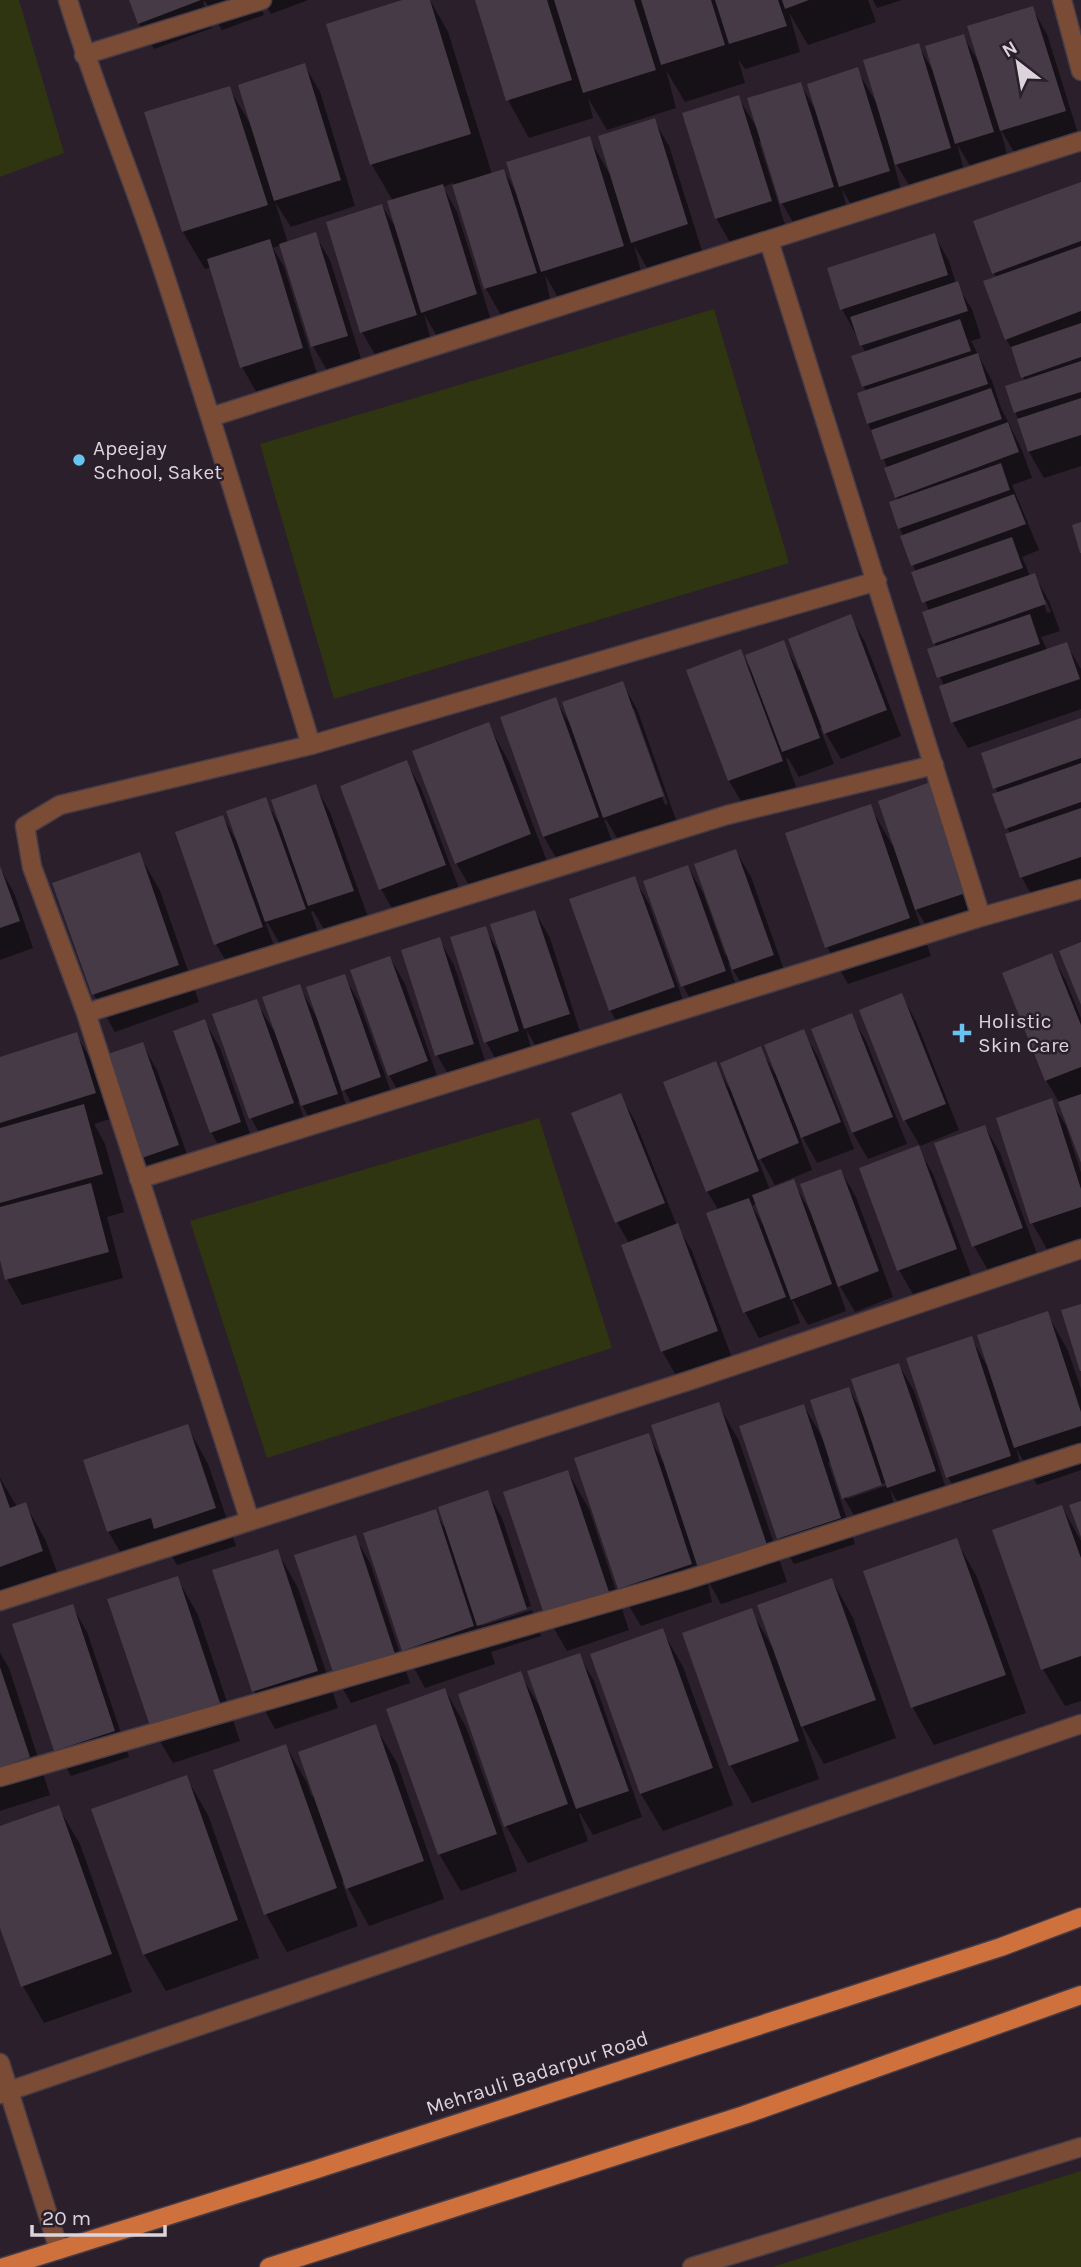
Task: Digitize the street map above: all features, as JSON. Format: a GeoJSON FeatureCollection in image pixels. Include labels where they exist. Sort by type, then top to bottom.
{"type":"FeatureCollection","features":[{"type":"Feature","properties":{"kind":"main road","name":"Mehrauli Badarpur Road"},"geometry":{"type":"LineString","coordinates":[[4,2267],[988,1951],[1081,1917]]}},
{"type":"Feature","properties":{"kind":"main road"},"geometry":{"type":"LineString","coordinates":[[273,2266],[744,2115],[1081,1995]]}},
{"type":"Feature","properties":{"kind":"street"},"geometry":{"type":"LineString","coordinates":[[68,0],[84,55],[160,261],[311,745]]}},
{"type":"Feature","properties":{"kind":"street"},"geometry":{"type":"LineString","coordinates":[[84,55],[262,0]]}},
{"type":"Feature","properties":{"kind":"street"},"geometry":{"type":"LineString","coordinates":[[1062,0],[1081,71]]}},
{"type":"Feature","properties":{"kind":"street"},"geometry":{"type":"LineString","coordinates":[[211,418],[1081,141]]}},
{"type":"Feature","properties":{"kind":"street"},"geometry":{"type":"LineString","coordinates":[[769,241],[981,917]]}},
{"type":"Feature","properties":{"kind":"street"},"geometry":{"type":"LineString","coordinates":[[250,1521],[86,1013],[32,867],[25,826],[60,805],[311,745],[877,581]]}},
{"type":"Feature","properties":{"kind":"street"},"geometry":{"type":"LineString","coordinates":[[86,1013],[727,815],[934,765]]}},
{"type":"Feature","properties":{"kind":"street"},"geometry":{"type":"LineString","coordinates":[[139,1179],[981,917],[1081,889]]}},
{"type":"Feature","properties":{"kind":"street"},"geometry":{"type":"LineString","coordinates":[[0,1601],[688,1381],[1081,1249]]}},
{"type":"Feature","properties":{"kind":"street"},"geometry":{"type":"LineString","coordinates":[[0,1777],[686,1580],[1081,1452]]}},
{"type":"Feature","properties":{"kind":"street"},"geometry":{"type":"LineString","coordinates":[[5,2092],[1081,1724]]}},
{"type":"Feature","properties":{"kind":"street"},"geometry":{"type":"LineString","coordinates":[[0,2063],[5,2092],[59,2250]]}},
{"type":"Feature","properties":{"kind":"street"},"geometry":{"type":"LineString","coordinates":[[692,2267],[1081,2147]]}},
{"type":"Feature","properties":{"kind":"green space"},"geometry":{"type":"Polygon","coordinates":[[[0,0],[19,0],[64,153],[0,177],[0,0]]]}},
{"type":"Feature","properties":{"kind":"green space"},"geometry":{"type":"Polygon","coordinates":[[[714,309],[789,563],[334,699],[260,444],[714,309]]]}},
{"type":"Feature","properties":{"kind":"green space"},"geometry":{"type":"Polygon","coordinates":[[[539,1118],[612,1348],[267,1458],[190,1221],[539,1118]]]}},
{"type":"Feature","properties":{"kind":"green space"},"geometry":{"type":"Polygon","coordinates":[[[1081,2171],[1081,2267],[772,2267],[1081,2171]]]}},
{"type":"Feature","properties":{"kind":"building"},"geometry":{"type":"Polygon","coordinates":[[[129,0],[201,0],[138,24],[129,0]]]}},
{"type":"Feature","properties":{"kind":"building"},"geometry":{"type":"Polygon","coordinates":[[[402,0],[430,0],[471,134],[370,165],[326,24],[402,0]]]}},
{"type":"Feature","properties":{"kind":"building"},"geometry":{"type":"Polygon","coordinates":[[[475,0],[547,0],[572,80],[506,101],[475,0]]]}},
{"type":"Feature","properties":{"kind":"building"},"geometry":{"type":"Polygon","coordinates":[[[554,0],[634,0],[656,70],[583,93],[554,0]]]}},
{"type":"Feature","properties":{"kind":"building"},"geometry":{"type":"Polygon","coordinates":[[[641,0],[711,0],[725,45],[661,65],[641,0]]]}},
{"type":"Feature","properties":{"kind":"building"},"geometry":{"type":"Polygon","coordinates":[[[715,0],[778,0],[787,26],[729,44],[715,0]]]}},
{"type":"Feature","properties":{"kind":"building"},"geometry":{"type":"Polygon","coordinates":[[[782,0],[809,0],[785,9],[782,0]]]}},
{"type":"Feature","properties":{"kind":"building"},"geometry":{"type":"Polygon","coordinates":[[[1033,6],[1066,111],[1000,131],[967,26],[1033,6]]]}},
{"type":"Feature","properties":{"kind":"building"},"geometry":{"type":"Polygon","coordinates":[[[964,34],[994,132],[955,144],[925,46],[964,34]]]}},
{"type":"Feature","properties":{"kind":"building"},"geometry":{"type":"Polygon","coordinates":[[[919,43],[951,148],[895,165],[863,60],[919,43]]]}},
{"type":"Feature","properties":{"kind":"building"},"geometry":{"type":"Polygon","coordinates":[[[305,63],[341,180],[274,201],[238,85],[305,63]]]}},
{"type":"Feature","properties":{"kind":"building"},"geometry":{"type":"Polygon","coordinates":[[[858,67],[890,171],[839,187],[807,84],[858,67]]]}},
{"type":"Feature","properties":{"kind":"building"},"geometry":{"type":"Polygon","coordinates":[[[801,82],[834,187],[780,204],[747,98],[801,82]]]}},
{"type":"Feature","properties":{"kind":"building"},"geometry":{"type":"Polygon","coordinates":[[[230,86],[268,205],[182,232],[144,112],[230,86]]]}},
{"type":"Feature","properties":{"kind":"building"},"geometry":{"type":"Polygon","coordinates":[[[739,95],[772,201],[715,219],[682,113],[739,95]]]}},
{"type":"Feature","properties":{"kind":"building"},"geometry":{"type":"Polygon","coordinates":[[[655,118],[688,224],[631,243],[598,136],[655,118]]]}},
{"type":"Feature","properties":{"kind":"building"},"geometry":{"type":"Polygon","coordinates":[[[590,136],[624,246],[541,272],[506,162],[590,136]]]}},
{"type":"Feature","properties":{"kind":"building"},"geometry":{"type":"Polygon","coordinates":[[[504,169],[537,273],[484,289],[452,185],[504,169]]]}},
{"type":"Feature","properties":{"kind":"building"},"geometry":{"type":"Polygon","coordinates":[[[1081,182],[1081,241],[992,274],[973,221],[1081,182]]]}},
{"type":"Feature","properties":{"kind":"building"},"geometry":{"type":"Polygon","coordinates":[[[443,184],[477,294],[421,313],[387,201],[443,184]]]}},
{"type":"Feature","properties":{"kind":"building"},"geometry":{"type":"Polygon","coordinates":[[[382,204],[417,315],[360,333],[326,222],[382,204]]]}},
{"type":"Feature","properties":{"kind":"building"},"geometry":{"type":"Polygon","coordinates":[[[316,232],[348,336],[311,347],[279,244],[316,232]]]}},
{"type":"Feature","properties":{"kind":"building"},"geometry":{"type":"Polygon","coordinates":[[[935,233],[948,275],[840,310],[827,268],[935,233]]]}},
{"type":"Feature","properties":{"kind":"building"},"geometry":{"type":"Polygon","coordinates":[[[270,239],[303,348],[240,368],[207,259],[270,239]]]}},
{"type":"Feature","properties":{"kind":"building"},"geometry":{"type":"Polygon","coordinates":[[[1081,246],[1081,311],[1005,340],[983,281],[1081,246]]]}},
{"type":"Feature","properties":{"kind":"building"},"geometry":{"type":"Polygon","coordinates":[[[958,281],[968,311],[860,346],[850,317],[958,281]]]}},
{"type":"Feature","properties":{"kind":"building"},"geometry":{"type":"Polygon","coordinates":[[[960,319],[971,351],[862,387],[851,356],[960,319]]]}},
{"type":"Feature","properties":{"kind":"building"},"geometry":{"type":"Polygon","coordinates":[[[1081,323],[1081,357],[1021,378],[1011,347],[1081,323]]]}},
{"type":"Feature","properties":{"kind":"building"},"geometry":{"type":"Polygon","coordinates":[[[978,353],[988,384],[867,424],[857,393],[978,353]]]}},
{"type":"Feature","properties":{"kind":"building"},"geometry":{"type":"Polygon","coordinates":[[[1081,361],[1081,392],[1014,413],[1005,386],[1081,361]]]}},
{"type":"Feature","properties":{"kind":"building"},"geometry":{"type":"Polygon","coordinates":[[[991,388],[1002,419],[881,460],[871,430],[991,388]]]}},
{"type":"Feature","properties":{"kind":"building"},"geometry":{"type":"Polygon","coordinates":[[[1081,398],[1081,435],[1028,452],[1017,419],[1081,398]]]}},
{"type":"Feature","properties":{"kind":"building"},"geometry":{"type":"Polygon","coordinates":[[[1008,422],[1019,452],[895,498],[884,468],[1008,422]]]}},
{"type":"Feature","properties":{"kind":"building"},"geometry":{"type":"Polygon","coordinates":[[[1001,463],[1010,490],[898,529],[889,502],[1001,463]]]}},
{"type":"Feature","properties":{"kind":"building"},"geometry":{"type":"Polygon","coordinates":[[[1014,494],[1026,524],[911,566],[900,536],[1014,494]]]}},
{"type":"Feature","properties":{"kind":"building"},"geometry":{"type":"Polygon","coordinates":[[[1081,522],[1081,553],[1080,553],[1072,525],[1081,522]]]}},
{"type":"Feature","properties":{"kind":"building"},"geometry":{"type":"Polygon","coordinates":[[[1012,537],[1023,568],[922,603],[911,572],[1012,537]]]}},
{"type":"Feature","properties":{"kind":"building"},"geometry":{"type":"Polygon","coordinates":[[[1035,573],[1046,604],[933,644],[922,612],[1035,573]]]}},
{"type":"Feature","properties":{"kind":"building"},"geometry":{"type":"Polygon","coordinates":[[[851,614],[887,710],[824,734],[788,639],[851,614]]]}},
{"type":"Feature","properties":{"kind":"building"},"geometry":{"type":"Polygon","coordinates":[[[1030,614],[1040,644],[937,678],[927,649],[1030,614]]]}},
{"type":"Feature","properties":{"kind":"building"},"geometry":{"type":"Polygon","coordinates":[[[784,640],[820,738],[782,752],[745,655],[784,640]]]}},
{"type":"Feature","properties":{"kind":"building"},"geometry":{"type":"Polygon","coordinates":[[[1067,642],[1080,679],[951,723],[939,686],[1067,642]]]}},
{"type":"Feature","properties":{"kind":"building"},"geometry":{"type":"Polygon","coordinates":[[[741,649],[783,761],[728,781],[686,670],[741,649]]]}},
{"type":"Feature","properties":{"kind":"building"},"geometry":{"type":"Polygon","coordinates":[[[623,681],[664,796],[603,818],[562,702],[623,681]]]}},
{"type":"Feature","properties":{"kind":"building"},"geometry":{"type":"Polygon","coordinates":[[[556,697],[599,817],[543,837],[500,717],[556,697]]]}},
{"type":"Feature","properties":{"kind":"building"},"geometry":{"type":"Polygon","coordinates":[[[1081,718],[1081,758],[993,789],[981,753],[1081,718]]]}},
{"type":"Feature","properties":{"kind":"building"},"geometry":{"type":"Polygon","coordinates":[[[489,722],[531,834],[455,864],[412,751],[489,722]]]}},
{"type":"Feature","properties":{"kind":"building"},"geometry":{"type":"Polygon","coordinates":[[[407,760],[446,865],[379,890],[340,786],[407,760]]]}},
{"type":"Feature","properties":{"kind":"building"},"geometry":{"type":"Polygon","coordinates":[[[1081,763],[1081,802],[1005,829],[992,794],[1081,763]]]}},
{"type":"Feature","properties":{"kind":"building"},"geometry":{"type":"Polygon","coordinates":[[[933,781],[972,891],[915,910],[878,801],[933,781]]]}},
{"type":"Feature","properties":{"kind":"building"},"geometry":{"type":"Polygon","coordinates":[[[316,784],[354,891],[308,906],[271,800],[316,784]]]}},
{"type":"Feature","properties":{"kind":"building"},"geometry":{"type":"Polygon","coordinates":[[[266,797],[306,909],[265,922],[226,811],[266,797]]]}},
{"type":"Feature","properties":{"kind":"building"},"geometry":{"type":"Polygon","coordinates":[[[871,804],[910,918],[825,948],[785,833],[871,804]]]}},
{"type":"Feature","properties":{"kind":"building"},"geometry":{"type":"Polygon","coordinates":[[[1081,808],[1081,857],[1020,878],[1005,834],[1081,808]]]}},
{"type":"Feature","properties":{"kind":"building"},"geometry":{"type":"Polygon","coordinates":[[[223,815],[263,927],[214,945],[175,832],[223,815]]]}},
{"type":"Feature","properties":{"kind":"building"},"geometry":{"type":"Polygon","coordinates":[[[736,849],[774,955],[732,970],[694,864],[736,849]]]}},
{"type":"Feature","properties":{"kind":"building"},"geometry":{"type":"Polygon","coordinates":[[[140,852],[179,965],[92,995],[52,883],[140,852]]]}},
{"type":"Feature","properties":{"kind":"building"},"geometry":{"type":"Polygon","coordinates":[[[688,865],[726,971],[681,987],[643,881],[688,865]]]}},
{"type":"Feature","properties":{"kind":"building"},"geometry":{"type":"Polygon","coordinates":[[[0,866],[20,921],[0,928],[0,866]]]}},
{"type":"Feature","properties":{"kind":"building"},"geometry":{"type":"Polygon","coordinates":[[[635,876],[675,987],[609,1011],[569,899],[635,876]]]}},
{"type":"Feature","properties":{"kind":"building"},"geometry":{"type":"Polygon","coordinates":[[[535,910],[570,1014],[524,1029],[490,924],[535,910]]]}},
{"type":"Feature","properties":{"kind":"building"},"geometry":{"type":"Polygon","coordinates":[[[486,926],[519,1031],[484,1043],[450,937],[486,926]]]}},
{"type":"Feature","properties":{"kind":"building"},"geometry":{"type":"Polygon","coordinates":[[[440,937],[474,1044],[435,1056],[401,950],[440,937]]]}},
{"type":"Feature","properties":{"kind":"building"},"geometry":{"type":"Polygon","coordinates":[[[1081,942],[1081,1005],[1059,951],[1081,942]]]}},
{"type":"Feature","properties":{"kind":"building"},"geometry":{"type":"Polygon","coordinates":[[[1052,953],[1081,1025],[1081,1067],[1045,1081],[1002,973],[1052,953]]]}},
{"type":"Feature","properties":{"kind":"building"},"geometry":{"type":"Polygon","coordinates":[[[390,956],[428,1061],[388,1076],[350,970],[390,956]]]}},
{"type":"Feature","properties":{"kind":"building"},"geometry":{"type":"Polygon","coordinates":[[[345,974],[381,1077],[342,1091],[306,987],[345,974]]]}},
{"type":"Feature","properties":{"kind":"building"},"geometry":{"type":"Polygon","coordinates":[[[300,984],[338,1094],[301,1106],[262,997],[300,984]]]}},
{"type":"Feature","properties":{"kind":"building"},"geometry":{"type":"Polygon","coordinates":[[[902,993],[946,1104],[903,1121],[859,1010],[902,993]]]}},
{"type":"Feature","properties":{"kind":"building"},"geometry":{"type":"Polygon","coordinates":[[[257,999],[294,1103],[249,1119],[212,1014],[257,999]]]}},
{"type":"Feature","properties":{"kind":"building"},"geometry":{"type":"Polygon","coordinates":[[[852,1013],[893,1117],[852,1133],[811,1029],[852,1013]]]}},
{"type":"Feature","properties":{"kind":"building"},"geometry":{"type":"Polygon","coordinates":[[[205,1019],[241,1122],[210,1133],[173,1031],[205,1019]]]}},
{"type":"Feature","properties":{"kind":"building"},"geometry":{"type":"Polygon","coordinates":[[[804,1029],[841,1122],[801,1138],[764,1045],[804,1029]]]}},
{"type":"Feature","properties":{"kind":"building"},"geometry":{"type":"Polygon","coordinates":[[[77,1032],[96,1093],[0,1123],[0,1057],[77,1032]]]}},
{"type":"Feature","properties":{"kind":"building"},"geometry":{"type":"Polygon","coordinates":[[[143,1042],[179,1145],[142,1158],[105,1055],[143,1042]]]}},
{"type":"Feature","properties":{"kind":"building"},"geometry":{"type":"Polygon","coordinates":[[[761,1046],[799,1143],[758,1160],[720,1063],[761,1046]]]}},
{"type":"Feature","properties":{"kind":"building"},"geometry":{"type":"Polygon","coordinates":[[[716,1061],[759,1171],[706,1192],[663,1082],[716,1061]]]}},
{"type":"Feature","properties":{"kind":"building"},"geometry":{"type":"Polygon","coordinates":[[[621,1093],[665,1203],[615,1223],[571,1113],[621,1093]]]}},
{"type":"Feature","properties":{"kind":"building"},"geometry":{"type":"Polygon","coordinates":[[[1081,1094],[1081,1163],[1058,1102],[1081,1094]]]}},
{"type":"Feature","properties":{"kind":"building"},"geometry":{"type":"Polygon","coordinates":[[[1052,1098],[1081,1189],[1081,1207],[1030,1224],[996,1118],[1052,1098]]]}},
{"type":"Feature","properties":{"kind":"building"},"geometry":{"type":"Polygon","coordinates":[[[84,1104],[103,1174],[0,1203],[0,1128],[84,1104]]]}},
{"type":"Feature","properties":{"kind":"building"},"geometry":{"type":"Polygon","coordinates":[[[985,1125],[1023,1228],[972,1247],[934,1143],[985,1125]]]}},
{"type":"Feature","properties":{"kind":"building"},"geometry":{"type":"Polygon","coordinates":[[[919,1145],[957,1249],[897,1271],[859,1168],[919,1145]]]}},
{"type":"Feature","properties":{"kind":"building"},"geometry":{"type":"Polygon","coordinates":[[[841,1169],[879,1271],[838,1287],[800,1184],[841,1169]]]}},
{"type":"Feature","properties":{"kind":"building"},"geometry":{"type":"Polygon","coordinates":[[[794,1179],[832,1284],[791,1300],[752,1195],[794,1179]]]}},
{"type":"Feature","properties":{"kind":"building"},"geometry":{"type":"Polygon","coordinates":[[[91,1183],[109,1252],[5,1280],[0,1260],[0,1207],[91,1183]]]}},
{"type":"Feature","properties":{"kind":"building"},"geometry":{"type":"Polygon","coordinates":[[[749,1198],[786,1297],[743,1313],[706,1213],[749,1198]]]}},
{"type":"Feature","properties":{"kind":"building"},"geometry":{"type":"Polygon","coordinates":[[[678,1223],[718,1331],[661,1352],[621,1245],[678,1223]]]}},
{"type":"Feature","properties":{"kind":"building"},"geometry":{"type":"Polygon","coordinates":[[[1081,1304],[1081,1371],[1080,1371],[1061,1310],[1081,1304]]]}},
{"type":"Feature","properties":{"kind":"building"},"geometry":{"type":"Polygon","coordinates":[[[1048,1311],[1081,1412],[1081,1426],[1014,1448],[977,1335],[1048,1311]]]}},
{"type":"Feature","properties":{"kind":"building"},"geometry":{"type":"Polygon","coordinates":[[[972,1336],[1011,1456],[946,1478],[906,1358],[972,1336]]]}},
{"type":"Feature","properties":{"kind":"building"},"geometry":{"type":"Polygon","coordinates":[[[899,1363],[936,1471],[887,1488],[851,1379],[899,1363]]]}},
{"type":"Feature","properties":{"kind":"building"},"geometry":{"type":"Polygon","coordinates":[[[849,1387],[882,1485],[842,1499],[810,1400],[849,1387]]]}},
{"type":"Feature","properties":{"kind":"building"},"geometry":{"type":"Polygon","coordinates":[[[719,1402],[767,1545],[698,1568],[651,1425],[719,1402]]]}},
{"type":"Feature","properties":{"kind":"building"},"geometry":{"type":"Polygon","coordinates":[[[804,1404],[841,1518],[777,1539],[739,1426],[804,1404]]]}},
{"type":"Feature","properties":{"kind":"building"},"geometry":{"type":"Polygon","coordinates":[[[188,1424],[216,1508],[154,1529],[151,1518],[107,1532],[83,1460],[188,1424]]]}},
{"type":"Feature","properties":{"kind":"building"},"geometry":{"type":"Polygon","coordinates":[[[649,1433],[692,1564],[618,1589],[574,1458],[649,1433]]]}},
{"type":"Feature","properties":{"kind":"building"},"geometry":{"type":"Polygon","coordinates":[[[568,1470],[609,1592],[544,1614],[503,1492],[568,1470]]]}},
{"type":"Feature","properties":{"kind":"building"},"geometry":{"type":"Polygon","coordinates":[[[0,1480],[10,1508],[26,1502],[43,1551],[0,1567],[0,1480]]]}},
{"type":"Feature","properties":{"kind":"building"},"geometry":{"type":"Polygon","coordinates":[[[488,1490],[527,1609],[477,1626],[438,1507],[488,1490]]]}},
{"type":"Feature","properties":{"kind":"building"},"geometry":{"type":"Polygon","coordinates":[[[1081,1501],[1081,1537],[1069,1505],[1081,1501]]]}},
{"type":"Feature","properties":{"kind":"building"},"geometry":{"type":"Polygon","coordinates":[[[1062,1505],[1081,1558],[1081,1656],[1041,1670],[992,1530],[1062,1505]]]}},
{"type":"Feature","properties":{"kind":"building"},"geometry":{"type":"Polygon","coordinates":[[[436,1509],[474,1626],[402,1651],[363,1533],[436,1509]]]}},
{"type":"Feature","properties":{"kind":"building"},"geometry":{"type":"Polygon","coordinates":[[[356,1535],[396,1657],[335,1678],[294,1555],[356,1535]]]}},
{"type":"Feature","properties":{"kind":"building"},"geometry":{"type":"Polygon","coordinates":[[[957,1538],[1006,1675],[911,1708],[863,1571],[957,1538]]]}},
{"type":"Feature","properties":{"kind":"building"},"geometry":{"type":"Polygon","coordinates":[[[278,1549],[318,1671],[252,1692],[212,1570],[278,1549]]]}},
{"type":"Feature","properties":{"kind":"building"},"geometry":{"type":"Polygon","coordinates":[[[178,1576],[220,1703],[150,1726],[107,1599],[178,1576]]]}},
{"type":"Feature","properties":{"kind":"building"},"geometry":{"type":"Polygon","coordinates":[[[832,1578],[876,1700],[801,1727],[757,1605],[832,1578]]]}},
{"type":"Feature","properties":{"kind":"building"},"geometry":{"type":"Polygon","coordinates":[[[73,1604],[115,1731],[54,1751],[12,1624],[73,1604]]]}},
{"type":"Feature","properties":{"kind":"building"},"geometry":{"type":"Polygon","coordinates":[[[752,1608],[799,1741],[729,1766],[682,1633],[752,1608]]]}},
{"type":"Feature","properties":{"kind":"building"},"geometry":{"type":"Polygon","coordinates":[[[663,1628],[713,1768],[640,1794],[590,1654],[663,1628]]]}},
{"type":"Feature","properties":{"kind":"building"},"geometry":{"type":"Polygon","coordinates":[[[580,1653],[629,1791],[576,1809],[527,1671],[580,1653]]]}},
{"type":"Feature","properties":{"kind":"building"},"geometry":{"type":"Polygon","coordinates":[[[0,1667],[30,1757],[0,1767],[0,1667]]]}},
{"type":"Feature","properties":{"kind":"building"},"geometry":{"type":"Polygon","coordinates":[[[521,1671],[568,1804],[504,1827],[458,1694],[521,1671]]]}},
{"type":"Feature","properties":{"kind":"building"},"geometry":{"type":"Polygon","coordinates":[[[445,1688],[497,1834],[438,1855],[386,1709],[445,1688]]]}},
{"type":"Feature","properties":{"kind":"building"},"geometry":{"type":"Polygon","coordinates":[[[376,1724],[424,1861],[346,1889],[298,1752],[376,1724]]]}},
{"type":"Feature","properties":{"kind":"building"},"geometry":{"type":"Polygon","coordinates":[[[286,1744],[337,1888],[264,1915],[213,1770],[286,1744]]]}},
{"type":"Feature","properties":{"kind":"building"},"geometry":{"type":"Polygon","coordinates":[[[187,1775],[238,1920],[143,1955],[91,1809],[187,1775]]]}},
{"type":"Feature","properties":{"kind":"building"},"geometry":{"type":"Polygon","coordinates":[[[59,1805],[112,1954],[21,1987],[0,1928],[0,1826],[59,1805]]]}},
{"type":"Feature","properties":{"kind":"place","name":"Apeejay School, Saket"},"geometry":{"type":"Point","coordinates":[79,460]}},
{"type":"Feature","properties":{"kind":"place","name":"Holistic Skin Care"},"geometry":{"type":"Point","coordinates":[962,1033]}}]}
